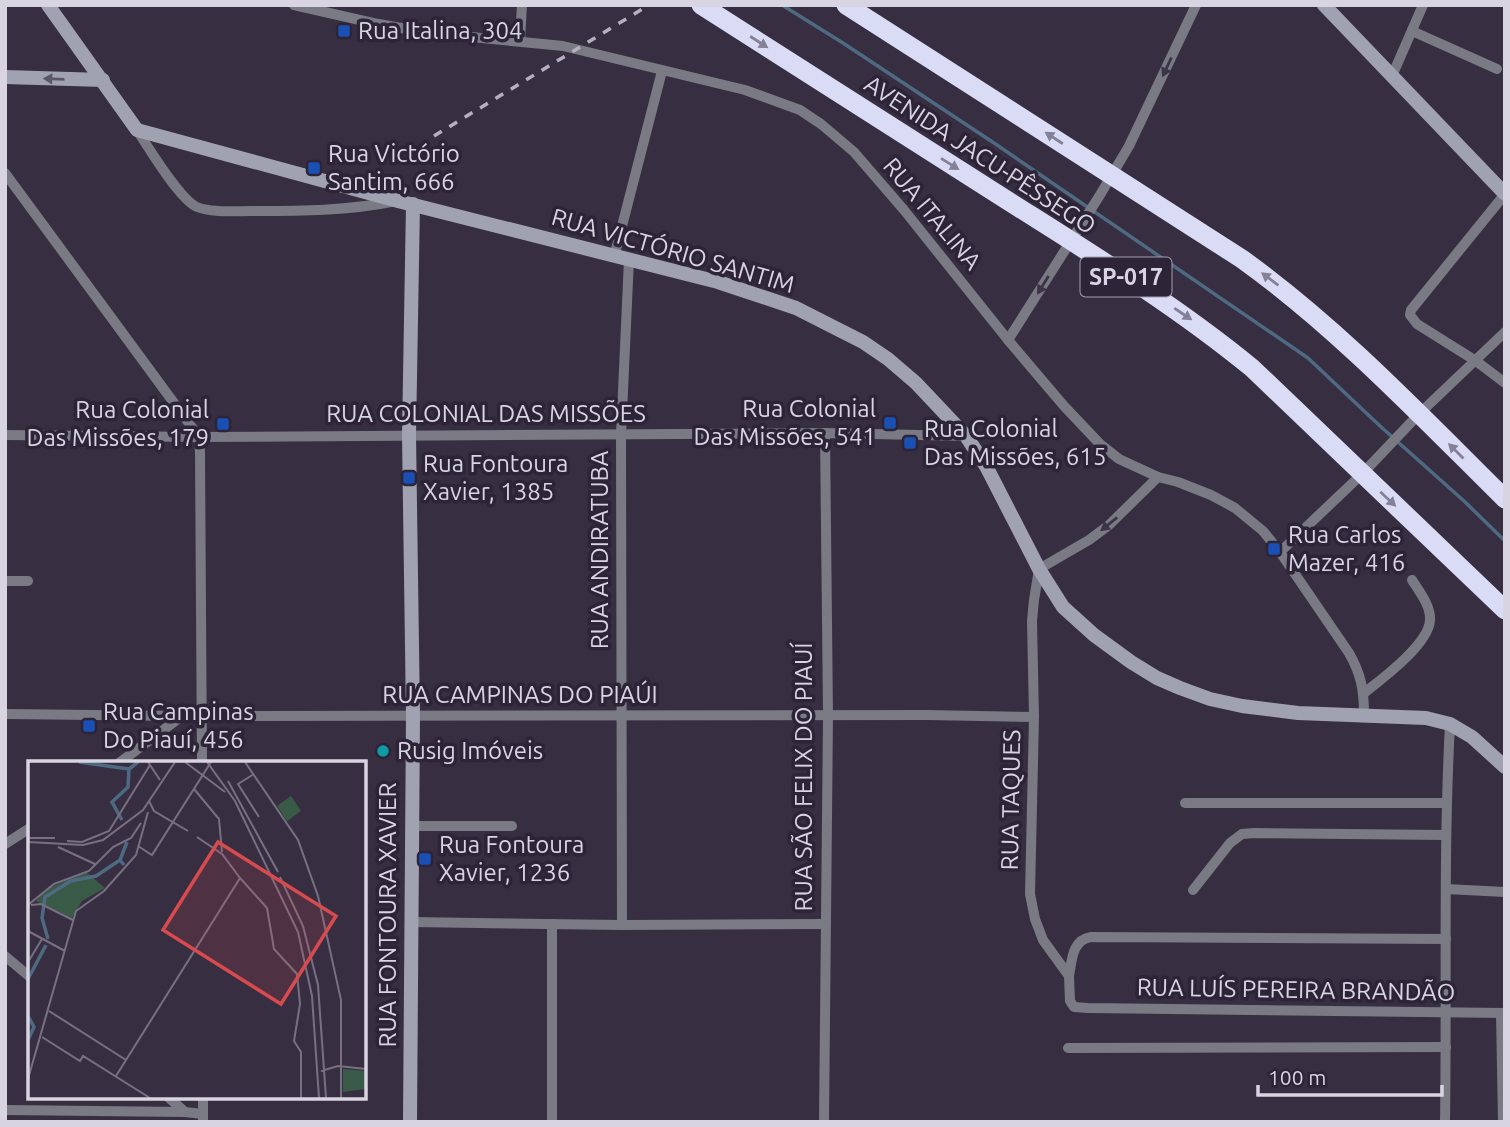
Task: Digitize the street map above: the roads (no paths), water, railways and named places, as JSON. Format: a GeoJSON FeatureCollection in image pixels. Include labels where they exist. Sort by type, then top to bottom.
{"type":"FeatureCollection","features":[{"type":"Feature","properties":{"kind":"highway","name":"AVENIDA JACU-PÊSSEGO"},"geometry":{"type":"LineString","coordinates":[[701,5],[1074,236],[1184,314],[1252,368],[1364,471],[1505,610]]}},
{"type":"Feature","properties":{"kind":"highway"},"geometry":{"type":"LineString","coordinates":[[846,5],[1273,281],[1322,323],[1414,420],[1505,499]]}},
{"type":"Feature","properties":{"kind":"street","name":"RUA VICTÓRIO SANTIM"},"geometry":{"type":"LineString","coordinates":[[48,5],[160,164],[183,195],[197,207],[226,211],[294,211],[406,203]]}},
{"type":"Feature","properties":{"kind":"street","name":"RUA ITALINA"},"geometry":{"type":"LineString","coordinates":[[294,5],[430,33],[564,46],[761,95],[800,110],[854,152],[1008,340],[1100,444],[1119,459],[1158,477],[1211,495],[1235,508],[1263,531],[1358,668],[1364,693],[1364,715]]}},
{"type":"Feature","properties":{"kind":"street"},"geometry":{"type":"LineString","coordinates":[[520,41],[522,5]]}},
{"type":"Feature","properties":{"kind":"street"},"geometry":{"type":"LineString","coordinates":[[1008,340],[1129,146],[1195,5]]}},
{"type":"Feature","properties":{"kind":"street"},"geometry":{"type":"LineString","coordinates":[[1324,5],[1505,194],[1411,310],[1410,317],[1505,383]]}},
{"type":"Feature","properties":{"kind":"street"},"geometry":{"type":"LineString","coordinates":[[1392,76],[1423,5]]}},
{"type":"Feature","properties":{"kind":"street"},"geometry":{"type":"LineString","coordinates":[[1412,31],[1497,69]]}},
{"type":"Feature","properties":{"kind":"street"},"geometry":{"type":"LineString","coordinates":[[614,257],[662,71]]}},
{"type":"Feature","properties":{"kind":"street"},"geometry":{"type":"LineString","coordinates":[[5,77],[103,80]]}},
{"type":"Feature","properties":{"kind":"street","name":"RUA VICTÓRIO SANTIM"},"geometry":{"type":"LineString","coordinates":[[138,130],[406,203],[718,282],[760,295],[833,326],[888,359],[916,383],[966,436],[986,466],[1039,569],[1062,607],[1132,662],[1157,678],[1180,688],[1210,699],[1242,706],[1298,713],[1426,718],[1450,724],[1472,737],[1505,767]]}},
{"type":"Feature","properties":{"kind":"street"},"geometry":{"type":"LineString","coordinates":[[5,173],[199,437],[202,761]]}},
{"type":"Feature","properties":{"kind":"street","name":"RUA FONTOURA XAVIER"},"geometry":{"type":"LineString","coordinates":[[406,203],[412,716],[410,1122]]}},
{"type":"Feature","properties":{"kind":"street","name":"RUA ANDIRATUBA"},"geometry":{"type":"LineString","coordinates":[[622,925],[621,435],[629,259]]}},
{"type":"Feature","properties":{"kind":"street"},"geometry":{"type":"LineString","coordinates":[[1280,552],[1505,332]]}},
{"type":"Feature","properties":{"kind":"street","name":"RUA COLONIAL DAS MISSÕES"},"geometry":{"type":"LineString","coordinates":[[7,433],[199,437],[825,433],[966,436]]}},
{"type":"Feature","properties":{"kind":"street","name":"RUA SÃO FELIX DO PIAUÍ"},"geometry":{"type":"LineString","coordinates":[[824,1122],[828,715],[825,433]]}},
{"type":"Feature","properties":{"kind":"street"},"geometry":{"type":"LineString","coordinates":[[1039,569],[1109,525],[1158,477]]}},
{"type":"Feature","properties":{"kind":"street","name":"RUA TAQUES"},"geometry":{"type":"LineString","coordinates":[[1039,569],[1032,621],[1034,717],[1030,894],[1043,940],[1069,976],[1070,1001],[1074,1007],[1088,1008]]}},
{"type":"Feature","properties":{"kind":"street"},"geometry":{"type":"LineString","coordinates":[[1364,693],[1396,667],[1425,634],[1430,620],[1426,604],[1412,580]]}},
{"type":"Feature","properties":{"kind":"street"},"geometry":{"type":"LineString","coordinates":[[5,581],[28,581]]}},
{"type":"Feature","properties":{"kind":"street","name":"RUA CAMPINAS DO PIAÚI"},"geometry":{"type":"LineString","coordinates":[[5,714],[1034,717]]}},
{"type":"Feature","properties":{"kind":"street"},"geometry":{"type":"LineString","coordinates":[[122,761],[182,716]]}},
{"type":"Feature","properties":{"kind":"street"},"geometry":{"type":"LineString","coordinates":[[1445,1122],[1446,803],[1450,724]]}},
{"type":"Feature","properties":{"kind":"street"},"geometry":{"type":"LineString","coordinates":[[1185,803],[1446,803]]}},
{"type":"Feature","properties":{"kind":"street"},"geometry":{"type":"LineString","coordinates":[[412,826],[512,826]]}},
{"type":"Feature","properties":{"kind":"street"},"geometry":{"type":"LineString","coordinates":[[5,844],[28,829]]}},
{"type":"Feature","properties":{"kind":"street"},"geometry":{"type":"LineString","coordinates":[[1193,890],[1230,843],[1242,834],[1446,835]]}},
{"type":"Feature","properties":{"kind":"street"},"geometry":{"type":"LineString","coordinates":[[1446,889],[1505,892]]}},
{"type":"Feature","properties":{"kind":"street"},"geometry":{"type":"LineString","coordinates":[[411,922],[825,925]]}},
{"type":"Feature","properties":{"kind":"street"},"geometry":{"type":"LineString","coordinates":[[552,924],[552,1122]]}},
{"type":"Feature","properties":{"kind":"street"},"geometry":{"type":"LineString","coordinates":[[1069,976],[1077,943],[1083,938],[1091,937],[1446,939]]}},
{"type":"Feature","properties":{"kind":"street"},"geometry":{"type":"LineString","coordinates":[[5,956],[28,975]]}},
{"type":"Feature","properties":{"kind":"street","name":"RUA LUÍS PEREIRA BRANDÃO"},"geometry":{"type":"LineString","coordinates":[[1088,1008],[1503,1013]]}},
{"type":"Feature","properties":{"kind":"street"},"geometry":{"type":"LineString","coordinates":[[1503,1013],[1503,1122]]}},
{"type":"Feature","properties":{"kind":"street"},"geometry":{"type":"LineString","coordinates":[[1068,1048],[1446,1047]]}},
{"type":"Feature","properties":{"kind":"street"},"geometry":{"type":"LineString","coordinates":[[170,1099],[185,1112]]}},
{"type":"Feature","properties":{"kind":"street"},"geometry":{"type":"LineString","coordinates":[[5,1110],[93,1116],[185,1112],[203,1118],[203,1099]]}},
{"type":"Feature","properties":{"kind":"waterway"},"geometry":{"type":"LineString","coordinates":[[782,5],[994,143],[1308,358],[1505,541]]}},
{"type":"Feature","properties":{"kind":"railway"},"geometry":{"type":"LineString","coordinates":[[434,136],[649,5]]}},
{"type":"Feature","properties":{"kind":"place","name":"Rua Italina, 304"},"geometry":{"type":"Point","coordinates":[344,31]}},
{"type":"Feature","properties":{"kind":"place","name":"Rua Victório Santim, 666"},"geometry":{"type":"Point","coordinates":[314,168]}},
{"type":"Feature","properties":{"kind":"place","name":"Rua Colonial Das Missões, 541"},"geometry":{"type":"Point","coordinates":[890,423]}},
{"type":"Feature","properties":{"kind":"place","name":"Rua Colonial Das Missões, 179"},"geometry":{"type":"Point","coordinates":[223,424]}},
{"type":"Feature","properties":{"kind":"place","name":"Rua Colonial Das Missões, 615"},"geometry":{"type":"Point","coordinates":[910,443]}},
{"type":"Feature","properties":{"kind":"place","name":"Rua Fontoura Xavier, 1385"},"geometry":{"type":"Point","coordinates":[409,478]}},
{"type":"Feature","properties":{"kind":"place","name":"Rua Carlos Mazer, 416"},"geometry":{"type":"Point","coordinates":[1274,549]}},
{"type":"Feature","properties":{"kind":"place","name":"Rua Campinas Do Piauí, 456"},"geometry":{"type":"Point","coordinates":[89,726]}},
{"type":"Feature","properties":{"kind":"place","name":"Rusig Imóveis"},"geometry":{"type":"Point","coordinates":[383,751]}},
{"type":"Feature","properties":{"kind":"place","name":"Rua Fontoura Xavier, 1236"},"geometry":{"type":"Point","coordinates":[425,859]}}]}
